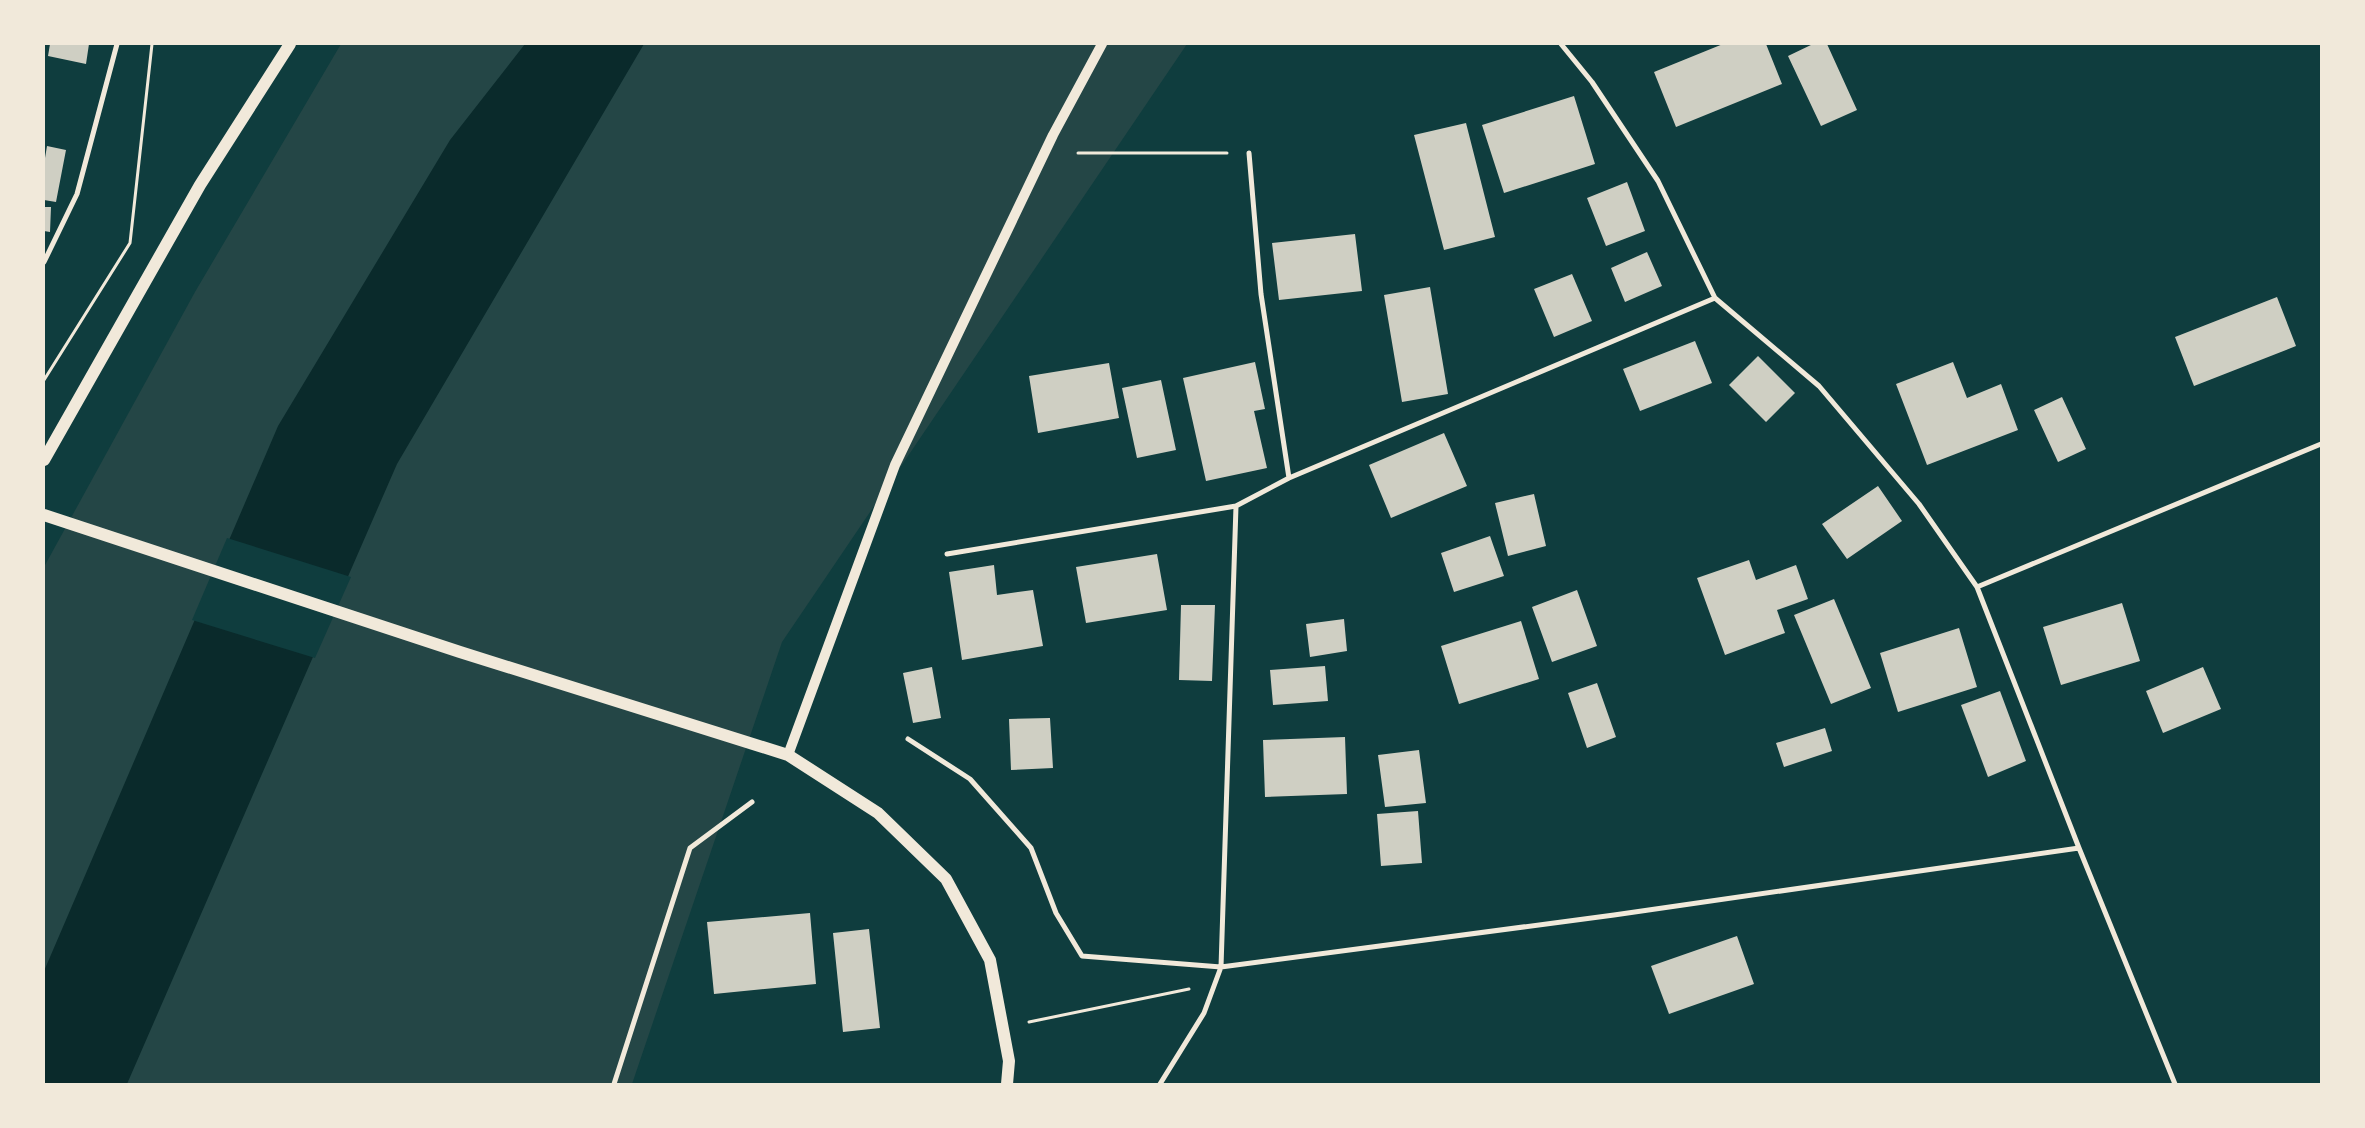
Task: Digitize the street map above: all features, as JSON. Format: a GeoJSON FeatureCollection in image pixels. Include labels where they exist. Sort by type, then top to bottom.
{"type":"FeatureCollection","features":[{"type":"Feature","properties":{"kind":"main road"},"geometry":{"type":"LineString","coordinates":[[44,460],[200,186],[290,44]]}},
{"type":"Feature","properties":{"kind":"main road"},"geometry":{"type":"LineString","coordinates":[[788,755],[895,465],[1053,135],[1102,44]]}},
{"type":"Feature","properties":{"kind":"main road"},"geometry":{"type":"LineString","coordinates":[[44,515],[460,652],[788,755],[878,813],[946,879],[990,960],[1009,1061],[1008,1084]]}},
{"type":"Feature","properties":{"kind":"street"},"geometry":{"type":"LineString","coordinates":[[44,262],[77,194],[117,44]]}},
{"type":"Feature","properties":{"kind":"street"},"geometry":{"type":"LineString","coordinates":[[1561,44],[1592,82],[1658,181],[1715,298],[1819,386],[1919,504],[1977,587],[2079,848],[2175,1084]]}},
{"type":"Feature","properties":{"kind":"street"},"geometry":{"type":"LineString","coordinates":[[1249,153],[1261,294],[1289,478]]}},
{"type":"Feature","properties":{"kind":"street"},"geometry":{"type":"LineString","coordinates":[[947,554],[1236,506],[1289,478],[1715,298]]}},
{"type":"Feature","properties":{"kind":"street"},"geometry":{"type":"LineString","coordinates":[[1977,587],[2321,444]]}},
{"type":"Feature","properties":{"kind":"street"},"geometry":{"type":"LineString","coordinates":[[1160,1084],[1204,1013],[1222,967],[1236,506]]}},
{"type":"Feature","properties":{"kind":"street"},"geometry":{"type":"LineString","coordinates":[[908,739],[970,779],[1031,848],[1056,913],[1082,956],[1222,967],[1614,915],[2079,848]]}},
{"type":"Feature","properties":{"kind":"street"},"geometry":{"type":"LineString","coordinates":[[614,1084],[690,848],[752,802]]}},
{"type":"Feature","properties":{"kind":"path"},"geometry":{"type":"LineString","coordinates":[[44,380],[130,243],[152,44]]}},
{"type":"Feature","properties":{"kind":"path"},"geometry":{"type":"LineString","coordinates":[[1078,153],[1249,153]]}},
{"type":"Feature","properties":{"kind":"path"},"geometry":{"type":"LineString","coordinates":[[1051,1017],[1199,987]]}},
{"type":"Feature","properties":{"kind":"shaded area"},"geometry":{"type":"Polygon","coordinates":[[[341,44],[1187,44],[782,642],[632,1084],[44,1084],[44,567],[195,292],[341,44]]]}},
{"type":"Feature","properties":{"kind":"shaded area"},"geometry":{"type":"Polygon","coordinates":[[[525,44],[644,44],[397,464],[127,1084],[44,1084],[44,971],[278,426],[450,140],[525,44]]]}},
{"type":"Feature","properties":{"kind":"pier"},"geometry":{"type":"Polygon","coordinates":[[[227,538],[351,577],[315,658],[192,620],[227,538]]]}},
{"type":"Feature","properties":{"kind":"building"},"geometry":{"type":"Polygon","coordinates":[[[50,44],[89,44],[86,64],[48,56],[50,44]]]}},
{"type":"Feature","properties":{"kind":"building"},"geometry":{"type":"Polygon","coordinates":[[[1723,44],[1766,44],[1782,84],[1676,127],[1654,72],[1723,44]]]}},
{"type":"Feature","properties":{"kind":"building"},"geometry":{"type":"Polygon","coordinates":[[[1813,44],[1827,44],[1857,110],[1821,126],[1788,56],[1813,44]]]}},
{"type":"Feature","properties":{"kind":"building"},"geometry":{"type":"Polygon","coordinates":[[[1574,96],[1595,164],[1504,193],[1482,125],[1574,96]]]}},
{"type":"Feature","properties":{"kind":"building"},"geometry":{"type":"Polygon","coordinates":[[[1466,123],[1495,237],[1444,250],[1414,135],[1466,123]]]}},
{"type":"Feature","properties":{"kind":"building"},"geometry":{"type":"Polygon","coordinates":[[[47,146],[66,150],[56,202],[44,200],[44,164],[47,146]]]}},
{"type":"Feature","properties":{"kind":"building"},"geometry":{"type":"Polygon","coordinates":[[[1627,182],[1645,231],[1606,246],[1587,198],[1627,182]]]}},
{"type":"Feature","properties":{"kind":"building"},"geometry":{"type":"Polygon","coordinates":[[[44,207],[51,207],[50,232],[44,231],[44,207]]]}},
{"type":"Feature","properties":{"kind":"building"},"geometry":{"type":"Polygon","coordinates":[[[1355,234],[1362,291],[1279,300],[1272,243],[1355,234]]]}},
{"type":"Feature","properties":{"kind":"building"},"geometry":{"type":"Polygon","coordinates":[[[1647,252],[1662,286],[1625,302],[1611,268],[1647,252]]]}},
{"type":"Feature","properties":{"kind":"building"},"geometry":{"type":"Polygon","coordinates":[[[1572,274],[1592,321],[1554,337],[1534,289],[1572,274]]]}},
{"type":"Feature","properties":{"kind":"building"},"geometry":{"type":"Polygon","coordinates":[[[1430,287],[1448,394],[1402,402],[1384,295],[1430,287]]]}},
{"type":"Feature","properties":{"kind":"building"},"geometry":{"type":"Polygon","coordinates":[[[2277,297],[2296,346],[2194,386],[2175,337],[2277,297]]]}},
{"type":"Feature","properties":{"kind":"building"},"geometry":{"type":"Polygon","coordinates":[[[1695,341],[1712,383],[1640,411],[1623,369],[1695,341]]]}},
{"type":"Feature","properties":{"kind":"building"},"geometry":{"type":"Polygon","coordinates":[[[1758,356],[1795,393],[1766,422],[1729,385],[1758,356]]]}},
{"type":"Feature","properties":{"kind":"building"},"geometry":{"type":"Polygon","coordinates":[[[1255,362],[1265,409],[1254,411],[1267,468],[1206,481],[1183,378],[1255,362]]]}},
{"type":"Feature","properties":{"kind":"building"},"geometry":{"type":"Polygon","coordinates":[[[1953,362],[1967,398],[2001,384],[2018,430],[1927,465],[1896,384],[1953,362]]]}},
{"type":"Feature","properties":{"kind":"building"},"geometry":{"type":"Polygon","coordinates":[[[1109,363],[1119,418],[1038,433],[1029,376],[1109,363]]]}},
{"type":"Feature","properties":{"kind":"building"},"geometry":{"type":"Polygon","coordinates":[[[1161,380],[1176,450],[1137,458],[1122,388],[1161,380]]]}},
{"type":"Feature","properties":{"kind":"building"},"geometry":{"type":"Polygon","coordinates":[[[2062,397],[2086,449],[2058,462],[2034,410],[2062,397]]]}},
{"type":"Feature","properties":{"kind":"building"},"geometry":{"type":"Polygon","coordinates":[[[1444,433],[1467,486],[1391,518],[1369,465],[1444,433]]]}},
{"type":"Feature","properties":{"kind":"building"},"geometry":{"type":"Polygon","coordinates":[[[1878,486],[1902,521],[1847,559],[1822,524],[1878,486]]]}},
{"type":"Feature","properties":{"kind":"building"},"geometry":{"type":"Polygon","coordinates":[[[1534,494],[1546,546],[1508,556],[1495,503],[1534,494]]]}},
{"type":"Feature","properties":{"kind":"building"},"geometry":{"type":"Polygon","coordinates":[[[1490,536],[1504,576],[1454,592],[1441,553],[1490,536]]]}},
{"type":"Feature","properties":{"kind":"building"},"geometry":{"type":"Polygon","coordinates":[[[1157,554],[1167,610],[1086,623],[1076,567],[1157,554]]]}},
{"type":"Feature","properties":{"kind":"building"},"geometry":{"type":"Polygon","coordinates":[[[1749,560],[1756,580],[1796,565],[1808,599],[1777,610],[1785,633],[1725,655],[1697,578],[1749,560]]]}},
{"type":"Feature","properties":{"kind":"building"},"geometry":{"type":"Polygon","coordinates":[[[994,565],[997,595],[1033,590],[1043,646],[962,660],[949,572],[994,565]]]}},
{"type":"Feature","properties":{"kind":"building"},"geometry":{"type":"Polygon","coordinates":[[[1577,590],[1597,646],[1552,662],[1532,607],[1577,590]]]}},
{"type":"Feature","properties":{"kind":"building"},"geometry":{"type":"Polygon","coordinates":[[[1834,599],[1871,688],[1831,704],[1794,615],[1834,599]]]}},
{"type":"Feature","properties":{"kind":"building"},"geometry":{"type":"Polygon","coordinates":[[[2122,603],[2140,661],[2061,685],[2043,627],[2122,603]]]}},
{"type":"Feature","properties":{"kind":"building"},"geometry":{"type":"Polygon","coordinates":[[[1181,605],[1215,605],[1212,681],[1179,680],[1181,605]]]}},
{"type":"Feature","properties":{"kind":"building"},"geometry":{"type":"Polygon","coordinates":[[[1344,619],[1347,651],[1310,657],[1306,624],[1344,619]]]}},
{"type":"Feature","properties":{"kind":"building"},"geometry":{"type":"Polygon","coordinates":[[[1521,621],[1539,679],[1459,704],[1441,646],[1521,621]]]}},
{"type":"Feature","properties":{"kind":"building"},"geometry":{"type":"Polygon","coordinates":[[[1959,628],[1977,687],[1898,712],[1880,653],[1959,628]]]}},
{"type":"Feature","properties":{"kind":"building"},"geometry":{"type":"Polygon","coordinates":[[[1325,666],[1328,701],[1273,705],[1270,670],[1325,666]]]}},
{"type":"Feature","properties":{"kind":"building"},"geometry":{"type":"Polygon","coordinates":[[[932,667],[941,718],[913,723],[903,673],[932,667]]]}},
{"type":"Feature","properties":{"kind":"building"},"geometry":{"type":"Polygon","coordinates":[[[2203,667],[2221,709],[2163,733],[2146,691],[2203,667]]]}},
{"type":"Feature","properties":{"kind":"building"},"geometry":{"type":"Polygon","coordinates":[[[1597,683],[1616,737],[1587,748],[1568,693],[1597,683]]]}},
{"type":"Feature","properties":{"kind":"building"},"geometry":{"type":"Polygon","coordinates":[[[2000,691],[2026,761],[1988,777],[1961,705],[2000,691]]]}},
{"type":"Feature","properties":{"kind":"building"},"geometry":{"type":"Polygon","coordinates":[[[1050,718],[1053,768],[1011,770],[1009,719],[1050,718]]]}},
{"type":"Feature","properties":{"kind":"building"},"geometry":{"type":"Polygon","coordinates":[[[1825,728],[1832,751],[1784,767],[1776,743],[1825,728]]]}},
{"type":"Feature","properties":{"kind":"building"},"geometry":{"type":"Polygon","coordinates":[[[1345,737],[1347,794],[1265,797],[1263,740],[1345,737]]]}},
{"type":"Feature","properties":{"kind":"building"},"geometry":{"type":"Polygon","coordinates":[[[1419,750],[1426,803],[1385,807],[1378,755],[1419,750]]]}},
{"type":"Feature","properties":{"kind":"building"},"geometry":{"type":"Polygon","coordinates":[[[1418,811],[1422,863],[1381,866],[1377,814],[1418,811]]]}},
{"type":"Feature","properties":{"kind":"building"},"geometry":{"type":"Polygon","coordinates":[[[810,913],[816,984],[714,994],[707,922],[810,913]]]}},
{"type":"Feature","properties":{"kind":"building"},"geometry":{"type":"Polygon","coordinates":[[[869,929],[880,1028],[843,1032],[833,933],[869,929]]]}},
{"type":"Feature","properties":{"kind":"building"},"geometry":{"type":"Polygon","coordinates":[[[1737,936],[1754,984],[1669,1014],[1651,966],[1737,936]]]}}]}
